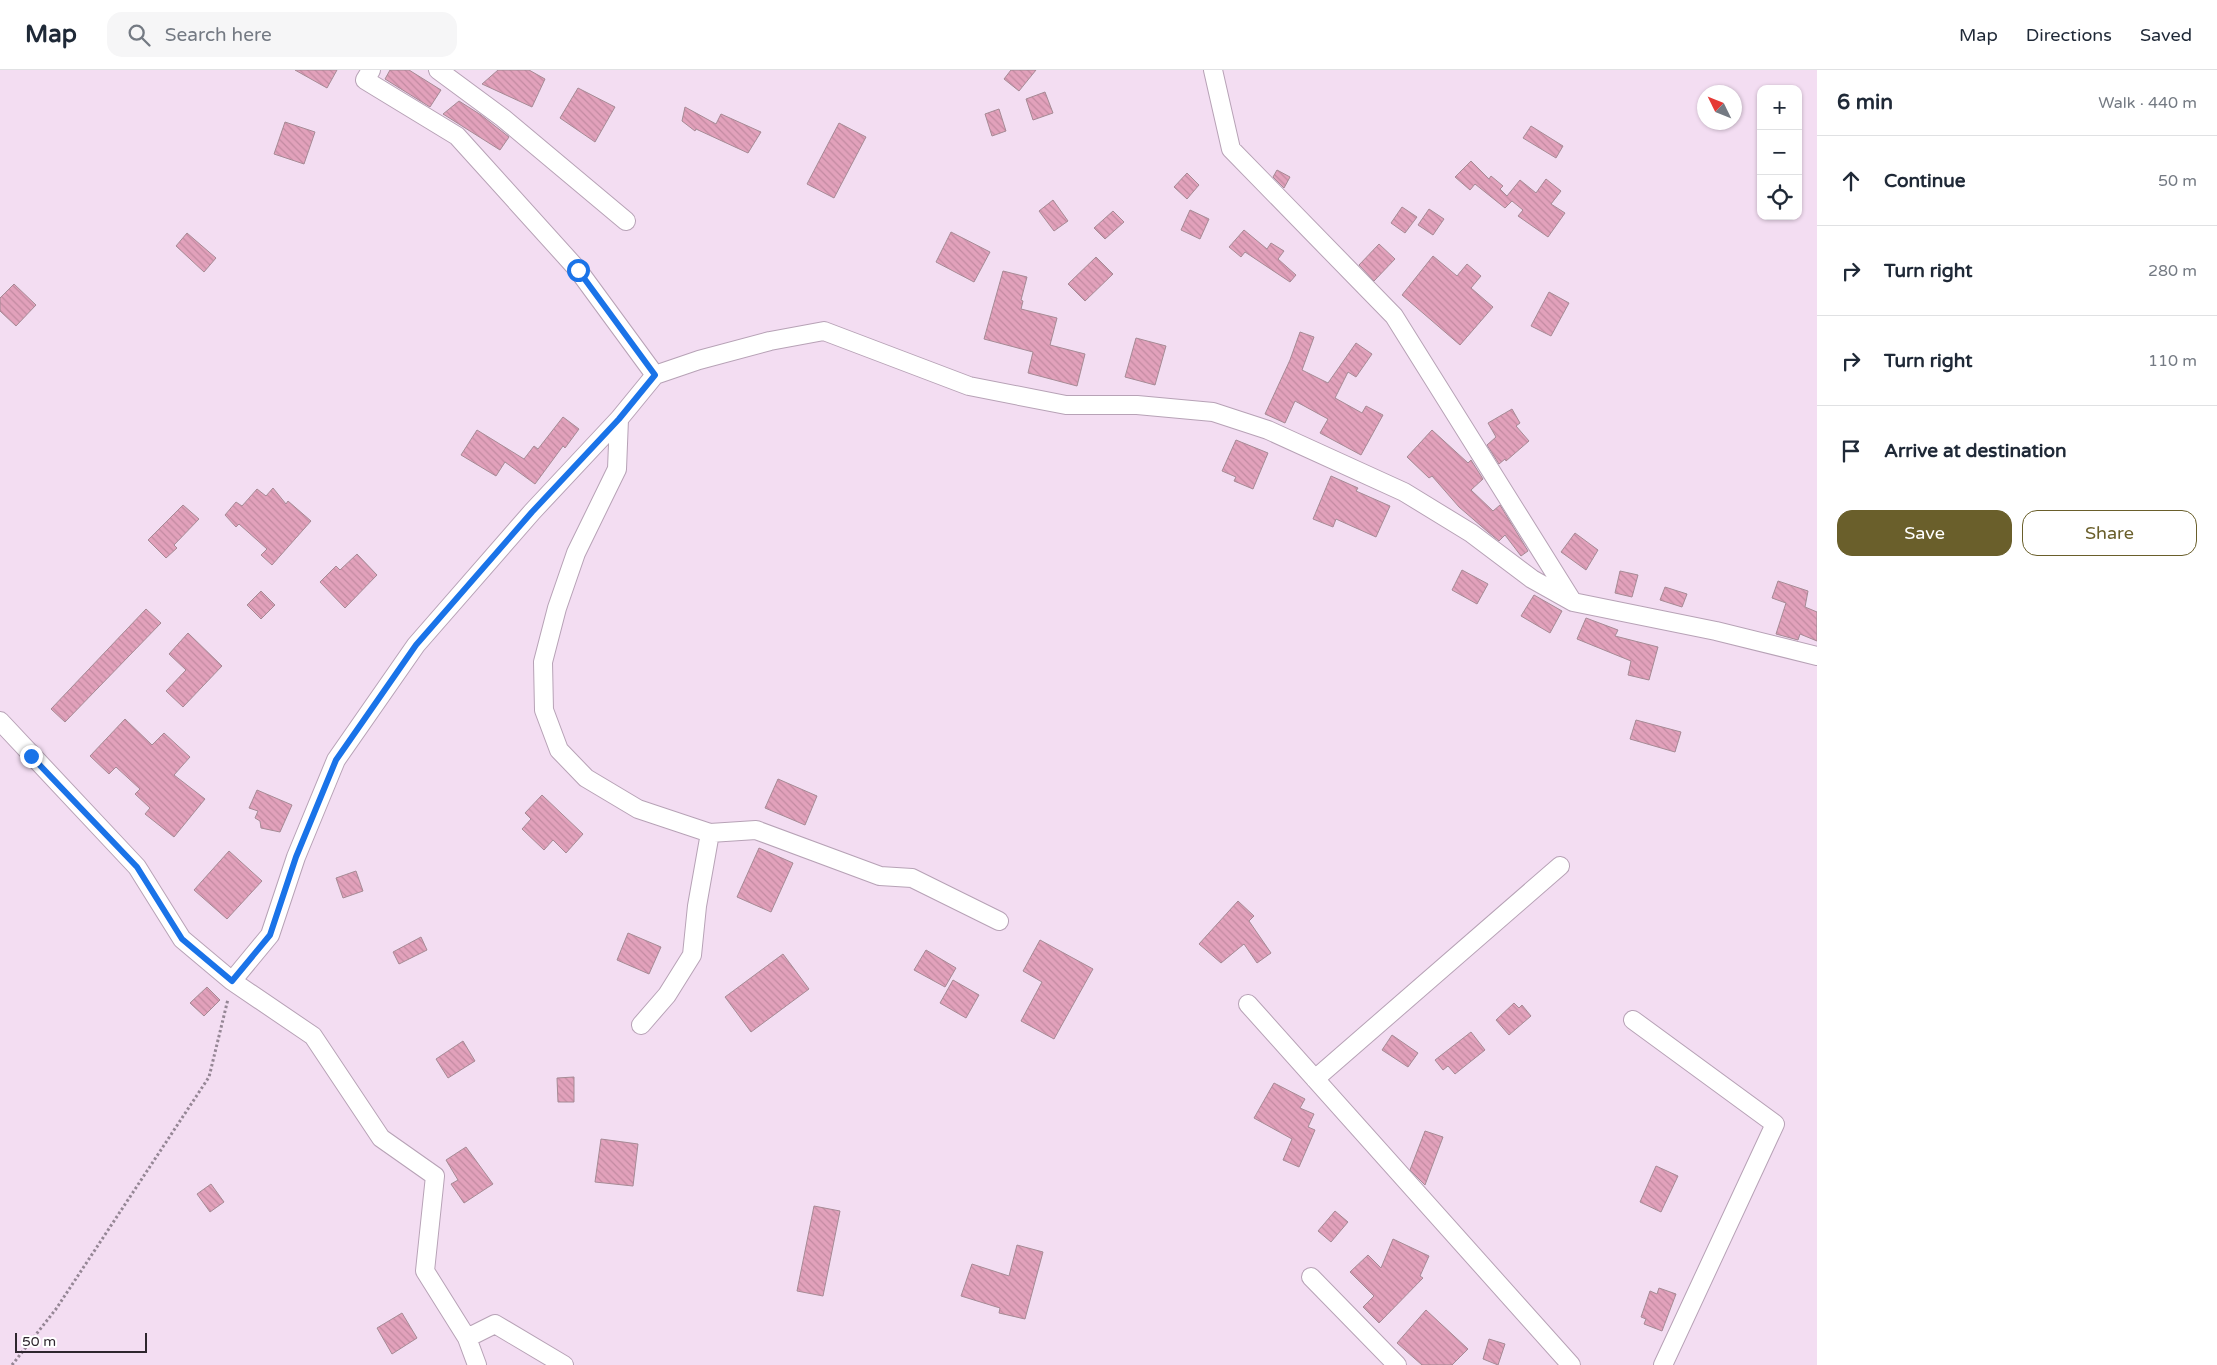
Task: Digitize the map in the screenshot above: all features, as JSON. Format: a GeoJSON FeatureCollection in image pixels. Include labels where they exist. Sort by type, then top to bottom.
{"type":"FeatureCollection","features":[{"type":"Feature","properties":{"kind":"street"},"geometry":{"type":"LineString","coordinates":[[371,70],[365,80],[457,136],[578,270],[655,375]]}},
{"type":"Feature","properties":{"kind":"street"},"geometry":{"type":"LineString","coordinates":[[438,70],[503,118],[626,221]]}},
{"type":"Feature","properties":{"kind":"street"},"geometry":{"type":"LineString","coordinates":[[1213,70],[1231,149],[1394,316],[1573,602]]}},
{"type":"Feature","properties":{"kind":"street"},"geometry":{"type":"LineString","coordinates":[[232,981],[270,935],[296,857],[336,760],[416,645],[532,512],[619,419],[655,375],[770,341],[824,331],[969,386],[1066,404],[1137,405],[1213,412],[1268,430],[1404,492],[1471,533],[1532,579],[1573,602],[1716,631],[1817,656]]}},
{"type":"Feature","properties":{"kind":"street"},"geometry":{"type":"LineString","coordinates":[[619,419],[617,469],[576,553],[558,608],[544,662],[544,710],[559,750],[586,778],[638,809],[710,833],[756,830],[880,876],[912,878],[999,921]]}},
{"type":"Feature","properties":{"kind":"street"},"geometry":{"type":"LineString","coordinates":[[0,721],[137,867],[182,939],[232,981],[313,1036],[381,1138],[435,1176],[426,1271],[467,1338],[478,1365]]}},
{"type":"Feature","properties":{"kind":"street"},"geometry":{"type":"LineString","coordinates":[[641,1025],[667,994],[692,955],[697,906],[710,833]]}},
{"type":"Feature","properties":{"kind":"street"},"geometry":{"type":"LineString","coordinates":[[1316,1079],[1560,866]]}},
{"type":"Feature","properties":{"kind":"street"},"geometry":{"type":"LineString","coordinates":[[1248,1004],[1571,1365]]}},
{"type":"Feature","properties":{"kind":"street"},"geometry":{"type":"LineString","coordinates":[[1633,1020],[1775,1124],[1662,1365]]}},
{"type":"Feature","properties":{"kind":"street"},"geometry":{"type":"LineString","coordinates":[[1311,1277],[1396,1365]]}},
{"type":"Feature","properties":{"kind":"street"},"geometry":{"type":"LineString","coordinates":[[467,1338],[495,1324],[564,1365]]}},
{"type":"Feature","properties":{"kind":"path"},"geometry":{"type":"LineString","coordinates":[[12,1365],[56,1309],[209,1077],[232,981]]}},
{"type":"Feature","properties":{"kind":"building"},"geometry":{"type":"Polygon","coordinates":[[[295,70],[337,70],[327,88],[295,70]]]}},
{"type":"Feature","properties":{"kind":"building"},"geometry":{"type":"Polygon","coordinates":[[[390,70],[409,70],[441,90],[430,107],[385,79],[390,70]]]}},
{"type":"Feature","properties":{"kind":"building"},"geometry":{"type":"Polygon","coordinates":[[[498,70],[529,70],[545,79],[532,107],[482,84],[498,70]]]}},
{"type":"Feature","properties":{"kind":"building"},"geometry":{"type":"Polygon","coordinates":[[[1011,70],[1036,70],[1019,91],[1004,79],[1011,70]]]}},
{"type":"Feature","properties":{"kind":"building"},"geometry":{"type":"Polygon","coordinates":[[[578,88],[615,107],[595,142],[560,118],[578,88]]]}},
{"type":"Feature","properties":{"kind":"building"},"geometry":{"type":"Polygon","coordinates":[[[1045,92],[1053,113],[1033,120],[1026,99],[1045,92]]]}},
{"type":"Feature","properties":{"kind":"building"},"geometry":{"type":"Polygon","coordinates":[[[459,101],[509,137],[500,150],[443,114],[459,101]]]}},
{"type":"Feature","properties":{"kind":"building"},"geometry":{"type":"Polygon","coordinates":[[[685,107],[716,124],[721,114],[761,132],[748,153],[696,129],[695,131],[682,121],[685,107]]]}},
{"type":"Feature","properties":{"kind":"building"},"geometry":{"type":"Polygon","coordinates":[[[999,109],[1006,131],[992,136],[985,114],[999,109]]]}},
{"type":"Feature","properties":{"kind":"building"},"geometry":{"type":"Polygon","coordinates":[[[285,122],[315,132],[304,164],[274,154],[285,122]]]}},
{"type":"Feature","properties":{"kind":"building"},"geometry":{"type":"Polygon","coordinates":[[[839,123],[866,137],[834,198],[807,184],[839,123]]]}},
{"type":"Feature","properties":{"kind":"building"},"geometry":{"type":"Polygon","coordinates":[[[1531,126],[1563,146],[1556,158],[1523,138],[1531,126]]]}},
{"type":"Feature","properties":{"kind":"building"},"geometry":{"type":"Polygon","coordinates":[[[1471,161],[1489,179],[1491,176],[1503,186],[1500,189],[1507,196],[1520,180],[1536,193],[1546,179],[1561,191],[1551,204],[1565,213],[1548,237],[1518,216],[1523,210],[1512,201],[1505,208],[1475,184],[1470,190],[1455,177],[1471,161]]]}},
{"type":"Feature","properties":{"kind":"building"},"geometry":{"type":"Polygon","coordinates":[[[1277,170],[1290,177],[1284,188],[1273,177],[1277,170]]]}},
{"type":"Feature","properties":{"kind":"building"},"geometry":{"type":"Polygon","coordinates":[[[1187,173],[1199,185],[1187,199],[1174,187],[1187,173]]]}},
{"type":"Feature","properties":{"kind":"building"},"geometry":{"type":"Polygon","coordinates":[[[1053,200],[1068,221],[1054,231],[1039,211],[1053,200]]]}},
{"type":"Feature","properties":{"kind":"building"},"geometry":{"type":"Polygon","coordinates":[[[1402,207],[1417,217],[1405,233],[1391,223],[1402,207]]]}},
{"type":"Feature","properties":{"kind":"building"},"geometry":{"type":"Polygon","coordinates":[[[1429,209],[1444,219],[1433,235],[1418,225],[1429,209]]]}},
{"type":"Feature","properties":{"kind":"building"},"geometry":{"type":"Polygon","coordinates":[[[1190,210],[1209,219],[1200,239],[1181,230],[1190,210]]]}},
{"type":"Feature","properties":{"kind":"building"},"geometry":{"type":"Polygon","coordinates":[[[1113,211],[1124,222],[1105,239],[1094,228],[1113,211]]]}},
{"type":"Feature","properties":{"kind":"building"},"geometry":{"type":"Polygon","coordinates":[[[1244,230],[1267,249],[1271,243],[1284,251],[1278,259],[1296,275],[1290,282],[1245,252],[1241,257],[1229,247],[1244,230]]]}},
{"type":"Feature","properties":{"kind":"building"},"geometry":{"type":"Polygon","coordinates":[[[951,232],[990,252],[974,282],[936,262],[951,232]]]}},
{"type":"Feature","properties":{"kind":"building"},"geometry":{"type":"Polygon","coordinates":[[[187,233],[216,258],[204,272],[176,246],[187,233]]]}},
{"type":"Feature","properties":{"kind":"building"},"geometry":{"type":"Polygon","coordinates":[[[1379,244],[1395,259],[1374,281],[1359,265],[1379,244]]]}},
{"type":"Feature","properties":{"kind":"building"},"geometry":{"type":"Polygon","coordinates":[[[1433,256],[1457,276],[1467,264],[1481,276],[1471,288],[1493,307],[1460,345],[1402,295],[1433,256]]]}},
{"type":"Feature","properties":{"kind":"building"},"geometry":{"type":"Polygon","coordinates":[[[1096,257],[1113,274],[1085,301],[1068,284],[1096,257]]]}},
{"type":"Feature","properties":{"kind":"building"},"geometry":{"type":"Polygon","coordinates":[[[1003,271],[1027,277],[1021,300],[1023,301],[1021,309],[1057,318],[1050,345],[1085,354],[1077,386],[1028,373],[1033,352],[984,339],[1003,271]]]}},
{"type":"Feature","properties":{"kind":"building"},"geometry":{"type":"Polygon","coordinates":[[[14,284],[36,305],[16,326],[0,311],[0,298],[14,284]]]}},
{"type":"Feature","properties":{"kind":"building"},"geometry":{"type":"Polygon","coordinates":[[[1549,292],[1569,303],[1551,336],[1531,326],[1549,292]]]}},
{"type":"Feature","properties":{"kind":"building"},"geometry":{"type":"Polygon","coordinates":[[[1300,332],[1314,337],[1302,370],[1328,383],[1356,343],[1372,354],[1356,377],[1348,372],[1335,398],[1362,413],[1366,406],[1383,415],[1361,455],[1320,433],[1328,419],[1295,401],[1285,423],[1265,414],[1290,360],[1300,332]]]}},
{"type":"Feature","properties":{"kind":"building"},"geometry":{"type":"Polygon","coordinates":[[[1136,338],[1166,346],[1155,385],[1125,377],[1136,338]]]}},
{"type":"Feature","properties":{"kind":"building"},"geometry":{"type":"Polygon","coordinates":[[[1512,409],[1520,423],[1516,426],[1529,441],[1506,461],[1505,459],[1499,464],[1487,445],[1496,437],[1488,423],[1512,409]]]}},
{"type":"Feature","properties":{"kind":"building"},"geometry":{"type":"Polygon","coordinates":[[[563,417],[579,429],[565,448],[563,446],[535,484],[505,462],[496,476],[461,455],[477,430],[524,459],[534,446],[538,449],[563,417]]]}},
{"type":"Feature","properties":{"kind":"building"},"geometry":{"type":"Polygon","coordinates":[[[1432,430],[1468,463],[1471,460],[1483,479],[1471,490],[1493,511],[1500,505],[1528,551],[1521,556],[1505,535],[1499,541],[1459,507],[1432,476],[1429,478],[1407,457],[1432,430]]]}},
{"type":"Feature","properties":{"kind":"building"},"geometry":{"type":"Polygon","coordinates":[[[1236,440],[1268,453],[1253,489],[1234,481],[1236,477],[1222,471],[1236,440]]]}},
{"type":"Feature","properties":{"kind":"building"},"geometry":{"type":"Polygon","coordinates":[[[1331,476],[1358,488],[1356,491],[1390,506],[1376,537],[1336,519],[1333,527],[1313,519],[1331,476]]]}},
{"type":"Feature","properties":{"kind":"building"},"geometry":{"type":"Polygon","coordinates":[[[273,488],[286,504],[288,501],[311,521],[272,565],[261,555],[267,549],[239,524],[236,527],[225,515],[236,502],[242,506],[257,489],[266,496],[273,488]]]}},
{"type":"Feature","properties":{"kind":"building"},"geometry":{"type":"Polygon","coordinates":[[[183,505],[199,519],[174,545],[177,548],[166,558],[148,540],[183,505]]]}},
{"type":"Feature","properties":{"kind":"building"},"geometry":{"type":"Polygon","coordinates":[[[1575,533],[1598,550],[1586,570],[1561,552],[1575,533]]]}},
{"type":"Feature","properties":{"kind":"building"},"geometry":{"type":"Polygon","coordinates":[[[357,554],[377,575],[345,608],[320,582],[336,566],[340,570],[357,554]]]}},
{"type":"Feature","properties":{"kind":"building"},"geometry":{"type":"Polygon","coordinates":[[[1462,570],[1488,584],[1477,604],[1452,590],[1462,570]]]}},
{"type":"Feature","properties":{"kind":"building"},"geometry":{"type":"Polygon","coordinates":[[[1620,571],[1638,575],[1632,597],[1615,593],[1620,571]]]}},
{"type":"Feature","properties":{"kind":"building"},"geometry":{"type":"Polygon","coordinates":[[[1778,581],[1808,591],[1805,607],[1817,612],[1817,641],[1800,634],[1798,640],[1776,634],[1786,603],[1772,598],[1778,581]]]}},
{"type":"Feature","properties":{"kind":"building"},"geometry":{"type":"Polygon","coordinates":[[[1665,587],[1687,594],[1682,607],[1660,600],[1665,587]]]}},
{"type":"Feature","properties":{"kind":"building"},"geometry":{"type":"Polygon","coordinates":[[[261,591],[275,605],[261,619],[247,605],[261,591]]]}},
{"type":"Feature","properties":{"kind":"building"},"geometry":{"type":"Polygon","coordinates":[[[1534,595],[1562,611],[1550,633],[1521,616],[1534,595]]]}},
{"type":"Feature","properties":{"kind":"building"},"geometry":{"type":"Polygon","coordinates":[[[146,609],[161,623],[65,722],[51,709],[146,609]]]}},
{"type":"Feature","properties":{"kind":"building"},"geometry":{"type":"Polygon","coordinates":[[[1586,618],[1618,630],[1615,636],[1658,647],[1649,680],[1628,675],[1631,661],[1577,639],[1586,618]]]}},
{"type":"Feature","properties":{"kind":"building"},"geometry":{"type":"Polygon","coordinates":[[[188,633],[222,666],[183,707],[166,691],[186,670],[169,654],[188,633]]]}},
{"type":"Feature","properties":{"kind":"building"},"geometry":{"type":"Polygon","coordinates":[[[125,719],[152,745],[164,733],[190,757],[174,775],[205,799],[174,837],[145,814],[150,808],[135,794],[140,789],[116,767],[109,774],[90,756],[125,719]]]}},
{"type":"Feature","properties":{"kind":"building"},"geometry":{"type":"Polygon","coordinates":[[[1636,720],[1681,732],[1675,752],[1630,739],[1636,720]]]}},
{"type":"Feature","properties":{"kind":"building"},"geometry":{"type":"Polygon","coordinates":[[[778,779],[817,796],[805,825],[765,808],[778,779]]]}},
{"type":"Feature","properties":{"kind":"building"},"geometry":{"type":"Polygon","coordinates":[[[257,790],[292,805],[280,832],[261,828],[260,821],[255,818],[258,811],[249,808],[257,790]]]}},
{"type":"Feature","properties":{"kind":"building"},"geometry":{"type":"Polygon","coordinates":[[[542,795],[583,834],[566,853],[553,840],[544,850],[522,829],[531,819],[525,813],[542,795]]]}},
{"type":"Feature","properties":{"kind":"building"},"geometry":{"type":"Polygon","coordinates":[[[759,848],[793,863],[771,912],[737,897],[759,848]]]}},
{"type":"Feature","properties":{"kind":"building"},"geometry":{"type":"Polygon","coordinates":[[[229,851],[262,881],[227,919],[194,890],[229,851]]]}},
{"type":"Feature","properties":{"kind":"building"},"geometry":{"type":"Polygon","coordinates":[[[356,871],[363,891],[343,898],[336,878],[356,871]]]}},
{"type":"Feature","properties":{"kind":"building"},"geometry":{"type":"Polygon","coordinates":[[[1238,901],[1254,916],[1249,921],[1271,953],[1257,963],[1244,944],[1221,963],[1199,944],[1238,901]]]}},
{"type":"Feature","properties":{"kind":"building"},"geometry":{"type":"Polygon","coordinates":[[[628,933],[661,947],[649,974],[617,960],[628,933]]]}},
{"type":"Feature","properties":{"kind":"building"},"geometry":{"type":"Polygon","coordinates":[[[421,937],[427,950],[399,964],[393,952],[421,937]]]}},
{"type":"Feature","properties":{"kind":"building"},"geometry":{"type":"Polygon","coordinates":[[[1040,940],[1093,969],[1054,1039],[1021,1021],[1042,982],[1023,971],[1040,940]]]}},
{"type":"Feature","properties":{"kind":"building"},"geometry":{"type":"Polygon","coordinates":[[[926,950],[956,968],[945,987],[914,970],[926,950]]]}},
{"type":"Feature","properties":{"kind":"building"},"geometry":{"type":"Polygon","coordinates":[[[783,954],[809,989],[751,1032],[725,997],[783,954]]]}},
{"type":"Feature","properties":{"kind":"building"},"geometry":{"type":"Polygon","coordinates":[[[953,980],[979,995],[966,1018],[940,1003],[953,980]]]}},
{"type":"Feature","properties":{"kind":"building"},"geometry":{"type":"Polygon","coordinates":[[[207,987],[220,1000],[204,1016],[190,1003],[207,987]]]}},
{"type":"Feature","properties":{"kind":"building"},"geometry":{"type":"Polygon","coordinates":[[[1514,1003],[1519,1008],[1522,1005],[1531,1016],[1509,1035],[1496,1020],[1514,1003]]]}},
{"type":"Feature","properties":{"kind":"building"},"geometry":{"type":"Polygon","coordinates":[[[1471,1032],[1485,1050],[1455,1074],[1448,1066],[1443,1070],[1435,1060],[1471,1032]]]}},
{"type":"Feature","properties":{"kind":"building"},"geometry":{"type":"Polygon","coordinates":[[[1392,1035],[1418,1053],[1408,1067],[1382,1050],[1392,1035]]]}},
{"type":"Feature","properties":{"kind":"building"},"geometry":{"type":"Polygon","coordinates":[[[463,1041],[475,1061],[448,1078],[436,1059],[463,1041]]]}},
{"type":"Feature","properties":{"kind":"building"},"geometry":{"type":"Polygon","coordinates":[[[574,1077],[574,1102],[558,1102],[557,1078],[574,1077]]]}},
{"type":"Feature","properties":{"kind":"building"},"geometry":{"type":"Polygon","coordinates":[[[1274,1083],[1305,1099],[1300,1108],[1314,1114],[1308,1127],[1315,1130],[1299,1167],[1283,1160],[1292,1139],[1254,1118],[1274,1083]]]}},
{"type":"Feature","properties":{"kind":"building"},"geometry":{"type":"Polygon","coordinates":[[[1425,1131],[1443,1137],[1425,1185],[1410,1170],[1425,1131]]]}},
{"type":"Feature","properties":{"kind":"building"},"geometry":{"type":"Polygon","coordinates":[[[601,1139],[638,1144],[633,1186],[595,1182],[601,1139]]]}},
{"type":"Feature","properties":{"kind":"building"},"geometry":{"type":"Polygon","coordinates":[[[466,1147],[493,1184],[464,1203],[451,1184],[458,1180],[446,1160],[466,1147]]]}},
{"type":"Feature","properties":{"kind":"building"},"geometry":{"type":"Polygon","coordinates":[[[1656,1166],[1678,1176],[1661,1212],[1640,1202],[1656,1166]]]}},
{"type":"Feature","properties":{"kind":"building"},"geometry":{"type":"Polygon","coordinates":[[[211,1184],[224,1202],[210,1212],[197,1194],[211,1184]]]}},
{"type":"Feature","properties":{"kind":"building"},"geometry":{"type":"Polygon","coordinates":[[[814,1206],[840,1211],[823,1296],[797,1291],[814,1206]]]}},
{"type":"Feature","properties":{"kind":"building"},"geometry":{"type":"Polygon","coordinates":[[[1335,1211],[1348,1222],[1331,1242],[1318,1231],[1335,1211]]]}},
{"type":"Feature","properties":{"kind":"building"},"geometry":{"type":"Polygon","coordinates":[[[1393,1239],[1429,1256],[1420,1276],[1423,1278],[1379,1323],[1363,1307],[1374,1296],[1350,1272],[1368,1255],[1381,1268],[1393,1239]]]}},
{"type":"Feature","properties":{"kind":"building"},"geometry":{"type":"Polygon","coordinates":[[[1017,1245],[1043,1252],[1025,1319],[999,1313],[1000,1308],[961,1296],[972,1264],[1009,1276],[1017,1245]]]}},
{"type":"Feature","properties":{"kind":"building"},"geometry":{"type":"Polygon","coordinates":[[[1659,1288],[1676,1294],[1662,1331],[1644,1324],[1646,1319],[1641,1317],[1650,1291],[1657,1294],[1659,1288]]]}},
{"type":"Feature","properties":{"kind":"building"},"geometry":{"type":"Polygon","coordinates":[[[1426,1310],[1468,1349],[1452,1365],[1422,1365],[1397,1343],[1426,1310]]]}},
{"type":"Feature","properties":{"kind":"building"},"geometry":{"type":"Polygon","coordinates":[[[402,1313],[417,1338],[392,1354],[377,1328],[402,1313]]]}},
{"type":"Feature","properties":{"kind":"building"},"geometry":{"type":"Polygon","coordinates":[[[1489,1339],[1505,1344],[1498,1365],[1483,1359],[1489,1339]]]}},
{"type":"Feature","properties":{"kind":"route"},"geometry":{"type":"LineString","coordinates":[[31,756],[137,867],[182,939],[232,981],[270,935],[296,857],[336,760],[416,645],[532,512],[619,419],[655,375],[578,270]]}}]}
